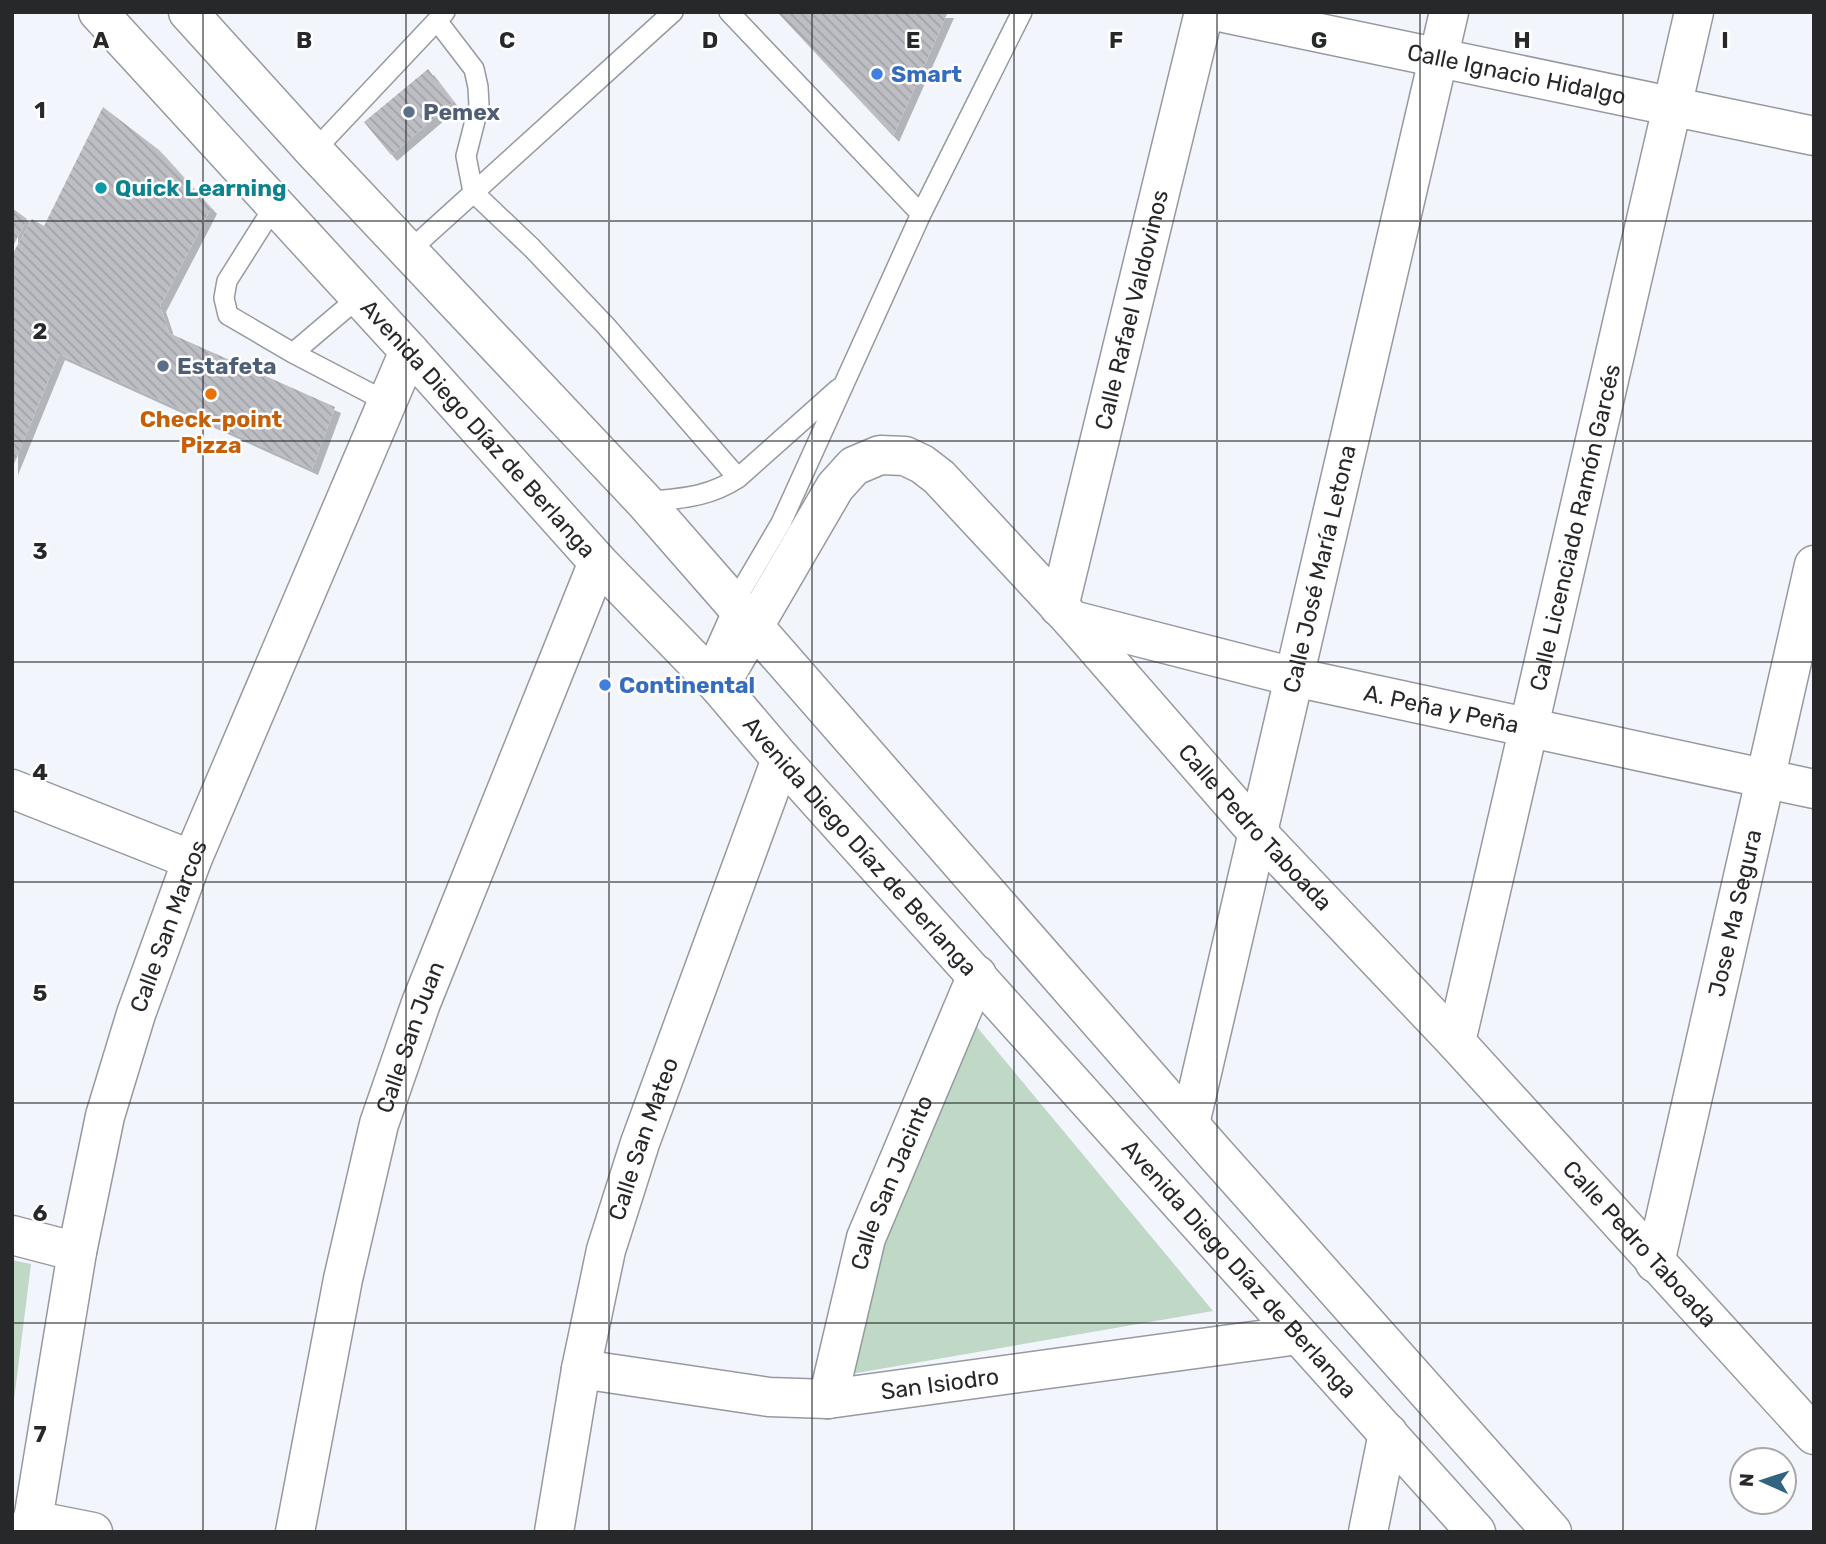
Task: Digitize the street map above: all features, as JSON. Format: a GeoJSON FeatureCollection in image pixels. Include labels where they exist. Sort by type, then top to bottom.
{"type":"FeatureCollection","features":[{"type":"Feature","properties":{"kind":"street","name":"Avenida Diego Díaz de Berlanga"},"geometry":{"type":"LineString","coordinates":[[98,12],[598,562],[712,679],[1476,1532]]}},
{"type":"Feature","properties":{"kind":"street"},"geometry":{"type":"LineString","coordinates":[[188,12],[746,614],[1190,1124],[1552,1532]]}},
{"type":"Feature","properties":{"kind":"street","name":"Calle Rafael Valdovinos"},"geometry":{"type":"LineString","coordinates":[[1065,613],[1204,12]]}},
{"type":"Feature","properties":{"kind":"street","name":"Calle Ignacio Hidalgo"},"geometry":{"type":"LineString","coordinates":[[1219,12],[1814,136]]}},
{"type":"Feature","properties":{"kind":"street","name":"Calle José María Letona"},"geometry":{"type":"LineString","coordinates":[[1190,1124],[1449,12]]}},
{"type":"Feature","properties":{"kind":"street","name":"Calle Licenciado Ramón Garcés"},"geometry":{"type":"LineString","coordinates":[[1456,1042],[1694,12]]}},
{"type":"Feature","properties":{"kind":"street","name":"Calle San Marcos"},"geometry":{"type":"LineString","coordinates":[[32,1526],[77,1252],[105,1116],[136,1014],[192,860],[409,351]]}},
{"type":"Feature","properties":{"kind":"street","name":"Calle Pedro Taboada"},"geometry":{"type":"LineString","coordinates":[[712,679],[792,534],[854,466],[880,455],[905,456],[922,464],[939,477],[1065,613],[1258,833],[1456,1042],[1814,1435]]}},
{"type":"Feature","properties":{"kind":"street","name":"Calle San Juan"},"geometry":{"type":"LineString","coordinates":[[295,1532],[343,1279],[379,1124],[421,1003],[598,562]]}},
{"type":"Feature","properties":{"kind":"street","name":"Jose Ma Segura"},"geometry":{"type":"LineString","coordinates":[[1655,1263],[1814,565]]}},
{"type":"Feature","properties":{"kind":"street","name":"A. Peña y Peña"},"geometry":{"type":"LineString","coordinates":[[1065,613],[1294,677],[1814,789]]}},
{"type":"Feature","properties":{"kind":"street","name":"Calle San Mateo"},"geometry":{"type":"LineString","coordinates":[[554,1532],[581,1369],[606,1250],[640,1143],[781,759]]}},
{"type":"Feature","properties":{"kind":"street"},"geometry":{"type":"LineString","coordinates":[[12,789],[192,860]]}},
{"type":"Feature","properties":{"kind":"street","name":"Calle San Jacinto"},"geometry":{"type":"LineString","coordinates":[[828,1399],[866,1238],[977,975]]}},
{"type":"Feature","properties":{"kind":"street"},"geometry":{"type":"LineString","coordinates":[[12,1236],[77,1252]]}},
{"type":"Feature","properties":{"kind":"street","name":"San Isiodro"},"geometry":{"type":"LineString","coordinates":[[581,1369],[768,1397],[828,1399],[1298,1335]]}},
{"type":"Feature","properties":{"kind":"street"},"geometry":{"type":"LineString","coordinates":[[1368,1532],[1388,1433]]}},
{"type":"Feature","properties":{"kind":"street"},"geometry":{"type":"LineString","coordinates":[[32,1526],[93,1532]]}},
{"type":"Feature","properties":{"kind":"lane"},"geometry":{"type":"LineString","coordinates":[[408,252],[673,12]]}},
{"type":"Feature","properties":{"kind":"lane"},"geometry":{"type":"LineString","coordinates":[[729,12],[921,214]]}},
{"type":"Feature","properties":{"kind":"lane"},"geometry":{"type":"LineString","coordinates":[[792,534],[820,440],[842,386],[921,214],[1022,12]]}},
{"type":"Feature","properties":{"kind":"lane"},"geometry":{"type":"LineString","coordinates":[[314,151],[441,17],[474,69],[478,87],[479,105],[466,156],[473,192],[532,248],[597,316],[738,478]]}},
{"type":"Feature","properties":{"kind":"lane"},"geometry":{"type":"LineString","coordinates":[[275,205],[227,281],[224,298],[228,315],[293,353],[387,402]]}},
{"type":"Feature","properties":{"kind":"lane"},"geometry":{"type":"LineString","coordinates":[[293,353],[359,297]]}},
{"type":"Feature","properties":{"kind":"lane"},"geometry":{"type":"LineString","coordinates":[[645,502],[700,496],[722,489],[842,386]]}},
{"type":"Feature","properties":{"kind":"green space"},"geometry":{"type":"Polygon","coordinates":[[[967,1015],[1213,1311],[851,1374],[864,1267],[967,1015]]]}},
{"type":"Feature","properties":{"kind":"green space"},"geometry":{"type":"Polygon","coordinates":[[[12,1260],[31,1264],[12,1416],[12,1260]]]}},
{"type":"Feature","properties":{"kind":"building","name":"Smart"},"geometry":{"type":"Polygon","coordinates":[[[777,12],[948,12],[893,136],[777,12]]]}},
{"type":"Feature","properties":{"kind":"building","name":"Pemex"},"geometry":{"type":"Polygon","coordinates":[[[428,69],[453,102],[391,155],[364,122],[428,69]]]}},
{"type":"Feature","properties":{"kind":"building"},"geometry":{"type":"Polygon","coordinates":[[[103,107],[159,150],[211,208],[160,306],[169,333],[335,407],[312,469],[59,354],[12,469],[12,255],[32,219],[44,226],[103,107]]]}},
{"type":"Feature","properties":{"kind":"building"},"geometry":{"type":"Polygon","coordinates":[[[12,208],[27,219],[12,248],[12,208]]]}},
{"type":"Feature","properties":{"kind":"place","name":"Smart"},"geometry":{"type":"Point","coordinates":[877,74]}},
{"type":"Feature","properties":{"kind":"place","name":"Pemex"},"geometry":{"type":"Point","coordinates":[409,112]}},
{"type":"Feature","properties":{"kind":"place","name":"Quick Learning"},"geometry":{"type":"Point","coordinates":[101,188]}},
{"type":"Feature","properties":{"kind":"place","name":"Estafeta"},"geometry":{"type":"Point","coordinates":[163,366]}},
{"type":"Feature","properties":{"kind":"place","name":"Check-point Pizza"},"geometry":{"type":"Point","coordinates":[211,394]}},
{"type":"Feature","properties":{"kind":"place","name":"Continental"},"geometry":{"type":"Point","coordinates":[605,685]}}]}
